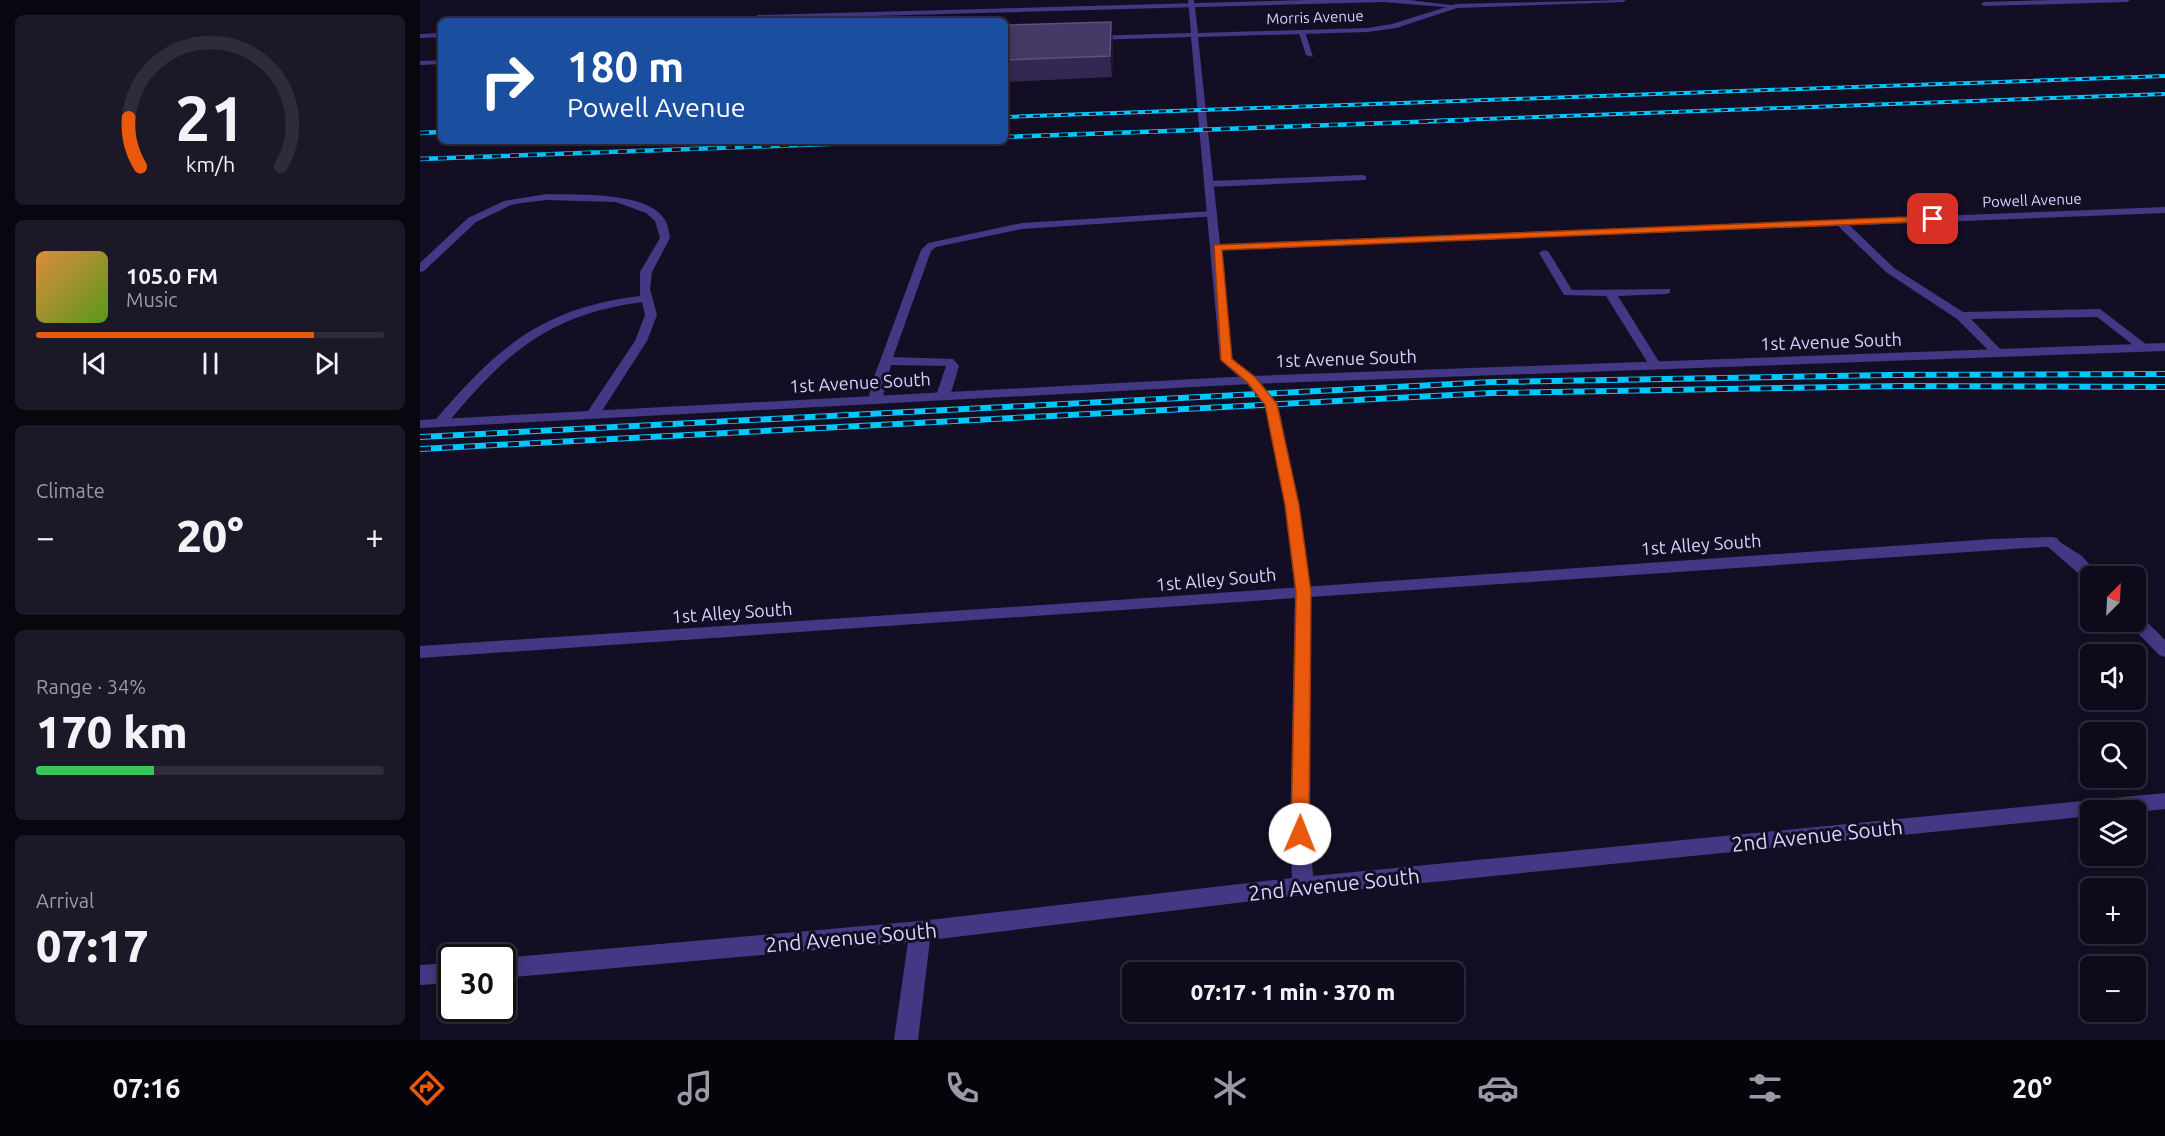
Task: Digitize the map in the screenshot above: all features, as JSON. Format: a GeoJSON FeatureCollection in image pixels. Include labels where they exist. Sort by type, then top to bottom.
{"type":"FeatureCollection","features":[{"type":"Feature","properties":{"kind":"street"},"geometry":{"type":"LineString","coordinates":[[758,17],[1191,2],[1383,0],[1456,6]]}},
{"type":"Feature","properties":{"kind":"street","name":"Morris Avenue"},"geometry":{"type":"LineString","coordinates":[[1087,38],[1368,30],[1393,26],[1456,6],[1623,0]]}},
{"type":"Feature","properties":{"kind":"street"},"geometry":{"type":"LineString","coordinates":[[1984,4],[2127,0]]}},
{"type":"Feature","properties":{"kind":"street"},"geometry":{"type":"LineString","coordinates":[[1191,2],[1202,130],[1217,248],[1226,360],[1251,380],[1271,404],[1292,505],[1303,592],[1300,834],[1303,886]]}},
{"type":"Feature","properties":{"kind":"street"},"geometry":{"type":"LineString","coordinates":[[1301,32],[1310,55]]}},
{"type":"Feature","properties":{"kind":"street"},"geometry":{"type":"LineString","coordinates":[[420,36],[438,35]]}},
{"type":"Feature","properties":{"kind":"street"},"geometry":{"type":"LineString","coordinates":[[420,63],[438,62]]}},
{"type":"Feature","properties":{"kind":"street"},"geometry":{"type":"LineString","coordinates":[[1209,184],[1363,178]]}},
{"type":"Feature","properties":{"kind":"street"},"geometry":{"type":"LineString","coordinates":[[420,269],[472,220],[508,203],[547,197],[617,199],[650,211],[660,220],[665,238],[646,272],[644,289],[651,315],[641,341],[593,414]]}},
{"type":"Feature","properties":{"kind":"street","name":"Powell Avenue"},"geometry":{"type":"LineString","coordinates":[[1217,248],[2165,210]]}},
{"type":"Feature","properties":{"kind":"street"},"geometry":{"type":"LineString","coordinates":[[875,399],[880,377],[926,250],[932,245],[1022,226],[1213,214]]}},
{"type":"Feature","properties":{"kind":"street"},"geometry":{"type":"LineString","coordinates":[[1841,223],[1890,270],[1961,316],[1998,353]]}},
{"type":"Feature","properties":{"kind":"street"},"geometry":{"type":"LineString","coordinates":[[1544,253],[1568,293],[1666,291]]}},
{"type":"Feature","properties":{"kind":"street"},"geometry":{"type":"LineString","coordinates":[[1610,293],[1655,365]]}},
{"type":"Feature","properties":{"kind":"street"},"geometry":{"type":"LineString","coordinates":[[441,422],[476,380],[517,342],[567,315],[591,306],[648,298]]}},
{"type":"Feature","properties":{"kind":"street"},"geometry":{"type":"LineString","coordinates":[[1961,316],[2100,313],[2145,348]]}},
{"type":"Feature","properties":{"kind":"street","name":"1st Avenue South"},"geometry":{"type":"LineString","coordinates":[[420,424],[1251,380],[2165,347]]}},
{"type":"Feature","properties":{"kind":"street"},"geometry":{"type":"LineString","coordinates":[[887,361],[949,362],[953,370],[943,396]]}},
{"type":"Feature","properties":{"kind":"street","name":"1st Alley South"},"geometry":{"type":"LineString","coordinates":[[420,652],[1992,544],[2052,543],[2082,566]]}},
{"type":"Feature","properties":{"kind":"street"},"geometry":{"type":"LineString","coordinates":[[2146,631],[2165,651]]}},
{"type":"Feature","properties":{"kind":"street","name":"2nd Avenue South"},"geometry":{"type":"LineString","coordinates":[[516,967],[921,931],[1303,886],[2165,801]]}},
{"type":"Feature","properties":{"kind":"street"},"geometry":{"type":"LineString","coordinates":[[906,1040],[921,931]]}},
{"type":"Feature","properties":{"kind":"street"},"geometry":{"type":"LineString","coordinates":[[420,975],[438,974]]}},
{"type":"Feature","properties":{"kind":"building"},"geometry":{"type":"Polygon","coordinates":[[[1111,22],[1110,56],[1008,60],[1008,25],[1111,22]]]}},
{"type":"Feature","properties":{"kind":"railway"},"geometry":{"type":"LineString","coordinates":[[1008,117],[2165,76]]}},
{"type":"Feature","properties":{"kind":"railway"},"geometry":{"type":"LineString","coordinates":[[1427,121],[2165,94]]}},
{"type":"Feature","properties":{"kind":"railway"},"geometry":{"type":"LineString","coordinates":[[1008,137],[1468,120]]}},
{"type":"Feature","properties":{"kind":"railway"},"geometry":{"type":"LineString","coordinates":[[420,133],[438,132]]}},
{"type":"Feature","properties":{"kind":"railway"},"geometry":{"type":"LineString","coordinates":[[420,159],[827,144]]}},
{"type":"Feature","properties":{"kind":"railway"},"geometry":{"type":"LineString","coordinates":[[420,437],[1492,382],[1889,375],[2165,374]]}},
{"type":"Feature","properties":{"kind":"railway"},"geometry":{"type":"LineString","coordinates":[[420,449],[1491,393],[1901,386],[2165,387]]}},
{"type":"Feature","properties":{"kind":"route"},"geometry":{"type":"LineString","coordinates":[[1300,834],[1303,592],[1292,505],[1271,404],[1251,380],[1226,360],[1217,248],[1933,219]]}}]}
